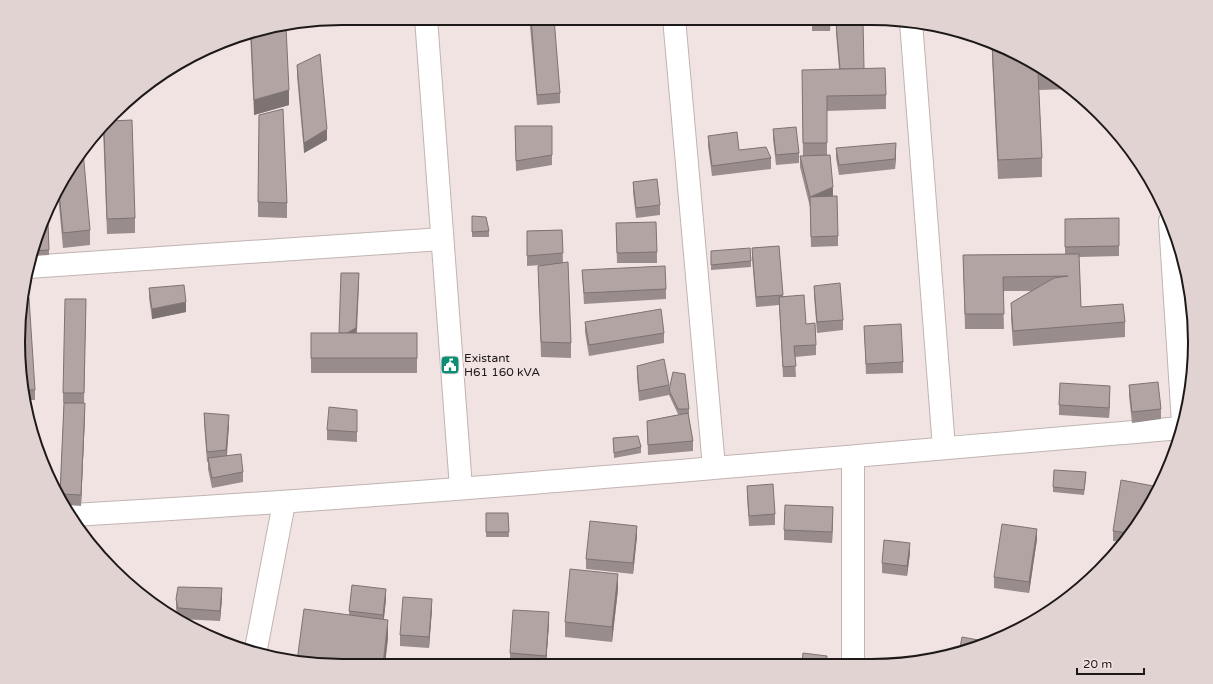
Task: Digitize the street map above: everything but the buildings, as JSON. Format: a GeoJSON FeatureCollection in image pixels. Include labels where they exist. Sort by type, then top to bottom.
{"type":"FeatureCollection","features":[{"type":"Feature","properties":{"kind":"street"},"geometry":{"type":"LineString","coordinates":[[427,25],[461,488]]}},
{"type":"Feature","properties":{"kind":"street"},"geometry":{"type":"LineString","coordinates":[[675,25],[714,467]]}},
{"type":"Feature","properties":{"kind":"street"},"geometry":{"type":"LineString","coordinates":[[911,28],[944,448]]}},
{"type":"Feature","properties":{"kind":"street"},"geometry":{"type":"LineString","coordinates":[[34,267],[442,239]]}},
{"type":"Feature","properties":{"kind":"street"},"geometry":{"type":"LineString","coordinates":[[1171,241],[1182,405]]}},
{"type":"Feature","properties":{"kind":"street"},"geometry":{"type":"LineString","coordinates":[[76,515],[284,503],[714,467],[853,457],[1176,429]]}},
{"type":"Feature","properties":{"kind":"street"},"geometry":{"type":"LineString","coordinates":[[853,457],[853,659]]}},
{"type":"Feature","properties":{"kind":"street"},"geometry":{"type":"LineString","coordinates":[[256,647],[284,503]]}},
{"type":"Feature","properties":{"kind":"place","name":"Existant H61 160 kVA"},"geometry":{"type":"Point","coordinates":[450,365]}}]}
